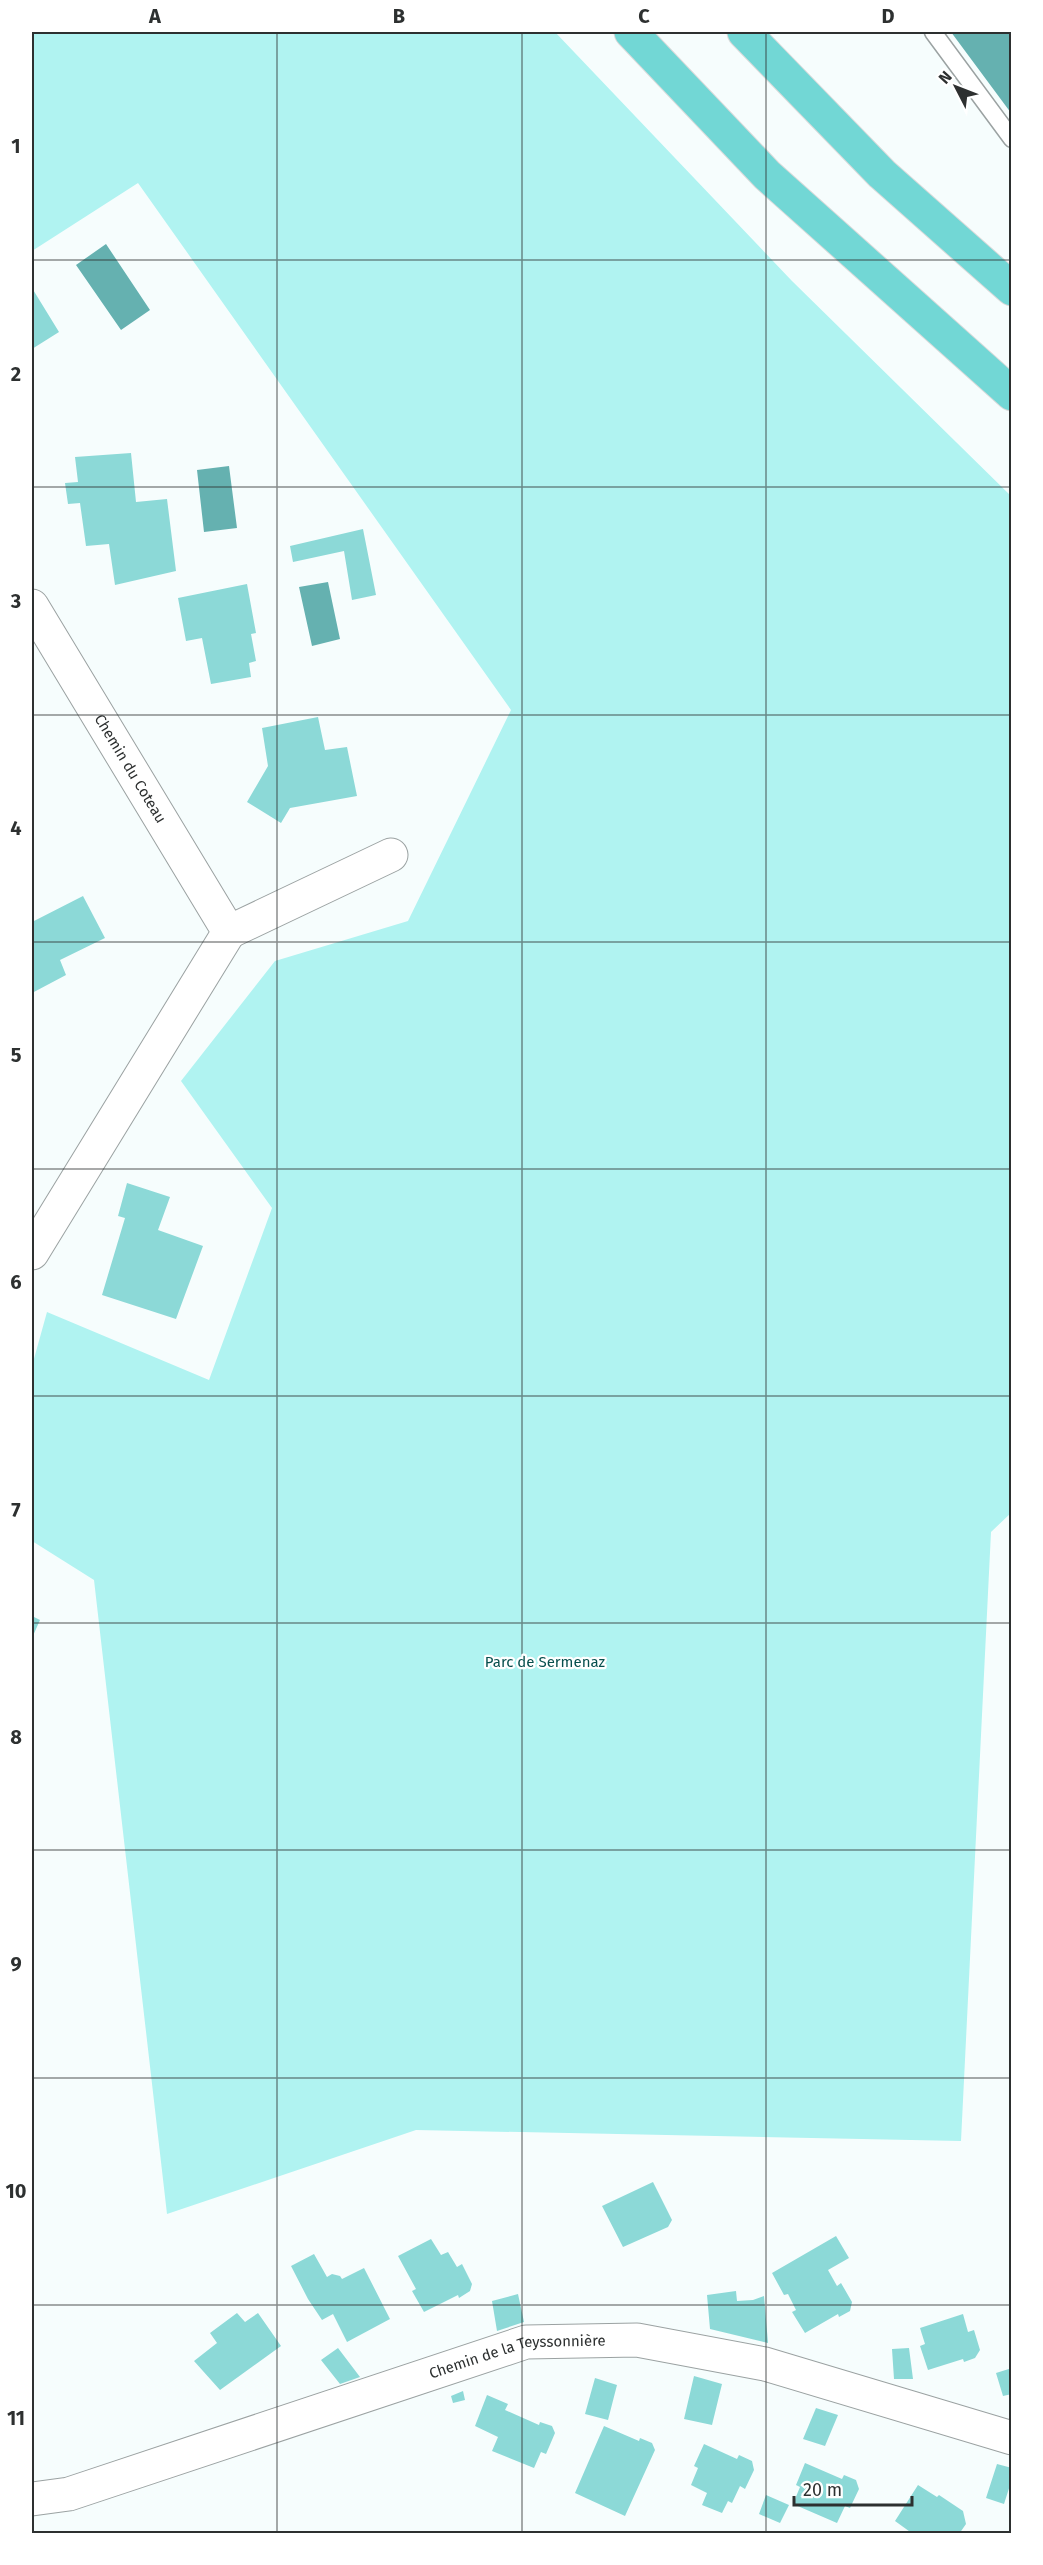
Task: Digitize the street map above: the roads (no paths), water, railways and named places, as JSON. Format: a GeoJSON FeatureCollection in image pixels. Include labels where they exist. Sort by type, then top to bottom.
{"type":"FeatureCollection","features":[{"type":"Feature","properties":{"kind":"highway"},"geometry":{"type":"LineString","coordinates":[[631,32],[767,175],[1011,394]]}},
{"type":"Feature","properties":{"kind":"highway"},"geometry":{"type":"LineString","coordinates":[[744,32],[882,174],[1011,289]]}},
{"type":"Feature","properties":{"kind":"street","name":"Chemin du Coteau"},"geometry":{"type":"LineString","coordinates":[[32,606],[229,932]]}},
{"type":"Feature","properties":{"kind":"street"},"geometry":{"type":"LineString","coordinates":[[32,1253],[229,932],[390,855]]}},
{"type":"Feature","properties":{"kind":"street","name":"Chemin de la Teyssonnière"},"geometry":{"type":"LineString","coordinates":[[32,2499],[69,2494],[526,2342],[637,2340],[765,2364],[1011,2438]]}},
{"type":"Feature","properties":{"kind":"lane"},"geometry":{"type":"LineString","coordinates":[[933,32],[1011,139]]}},
{"type":"Feature","properties":{"kind":"park label","name":"Parc de Sermenaz"},"geometry":{"type":"Point","coordinates":[545,1662]}}]}
